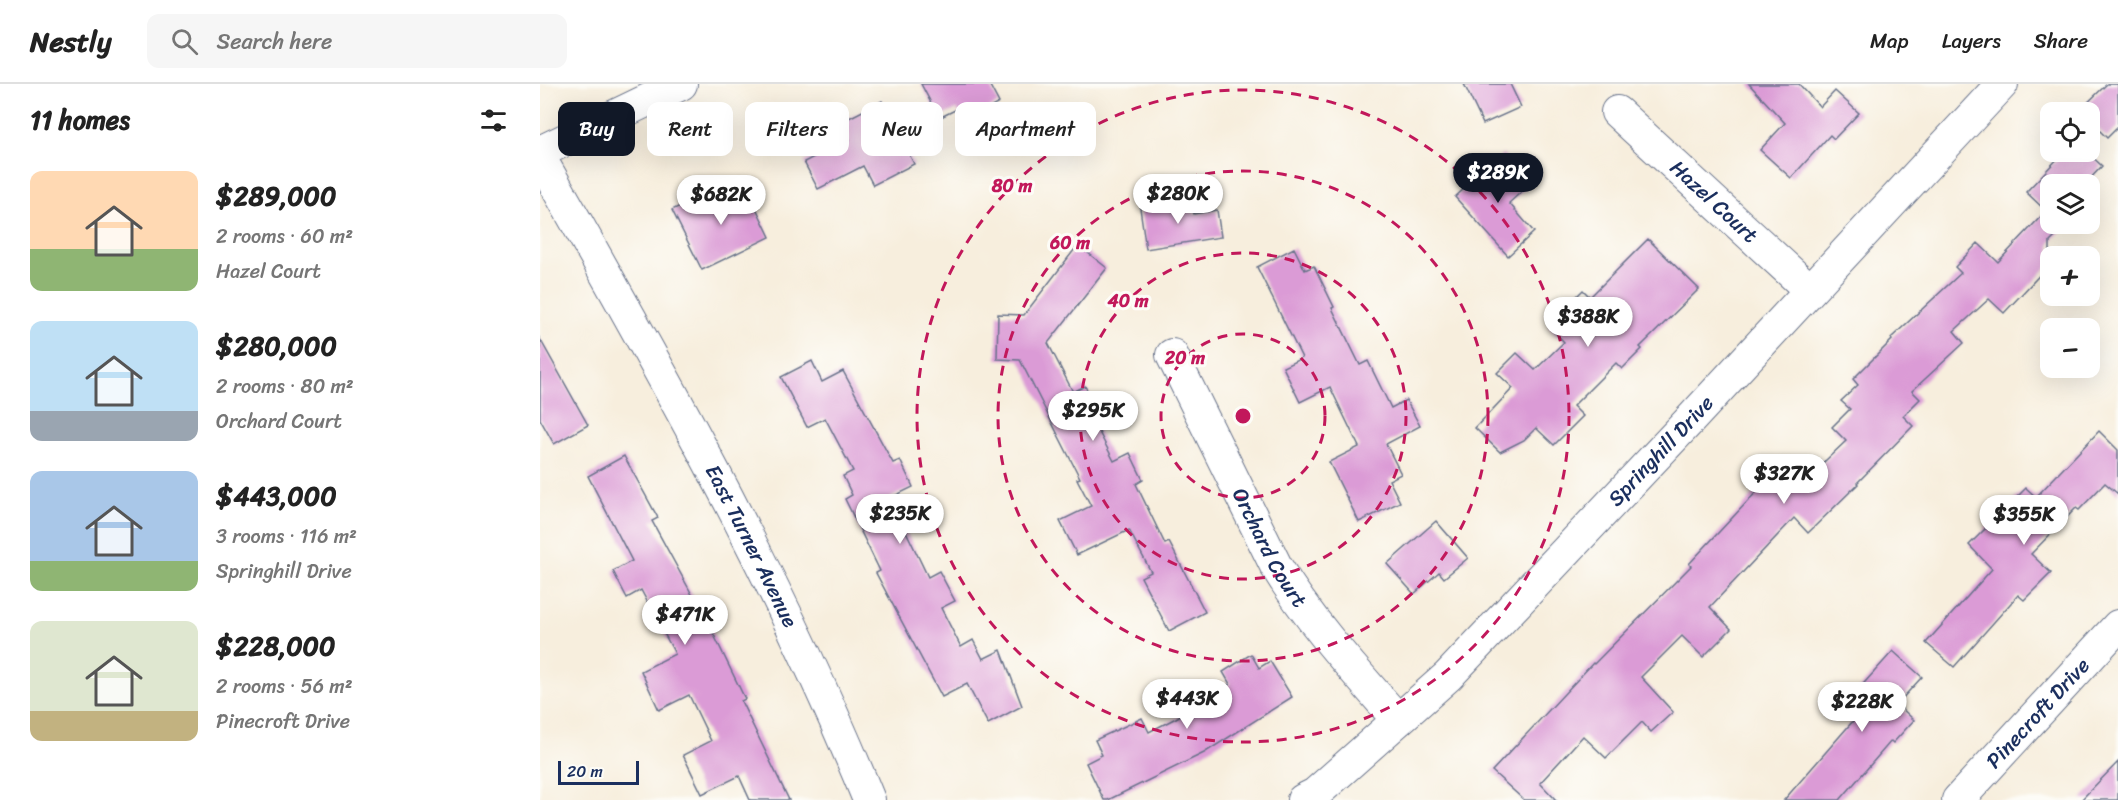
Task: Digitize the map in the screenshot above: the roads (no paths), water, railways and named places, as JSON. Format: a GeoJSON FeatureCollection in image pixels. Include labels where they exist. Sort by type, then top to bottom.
{"type":"FeatureCollection","features":[{"type":"Feature","properties":{"kind":"street"},"geometry":{"type":"LineString","coordinates":[[540,153],[681,84]]}},
{"type":"Feature","properties":{"kind":"street","name":"Springhill Drive"},"geometry":{"type":"LineString","coordinates":[[1312,798],[1448,676],[2002,84]]}},
{"type":"Feature","properties":{"kind":"street","name":"Hazel Court"},"geometry":{"type":"LineString","coordinates":[[1617,112],[1810,290]]}},
{"type":"Feature","properties":{"kind":"street","name":"East Turner Avenue"},"geometry":{"type":"LineString","coordinates":[[540,158],[756,551],[842,732],[869,800]]}},
{"type":"Feature","properties":{"kind":"street","name":"Orchard Court"},"geometry":{"type":"LineString","coordinates":[[1172,355],[1276,566],[1295,598],[1398,720]]}},
{"type":"Feature","properties":{"kind":"street","name":"Pinecroft Drive"},"geometry":{"type":"LineString","coordinates":[[1958,800],[2118,626]]}}]}
